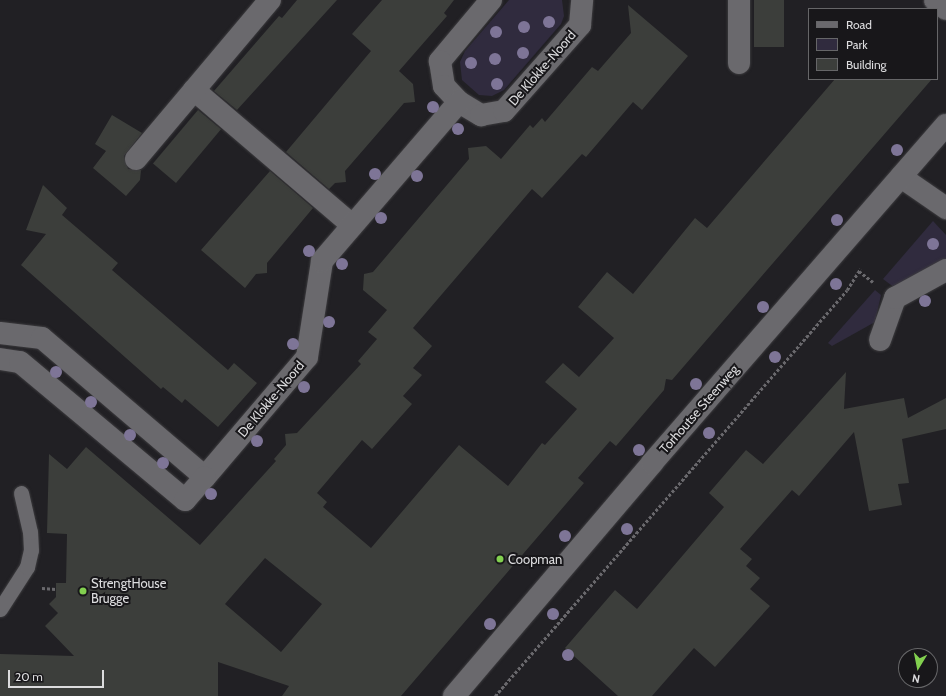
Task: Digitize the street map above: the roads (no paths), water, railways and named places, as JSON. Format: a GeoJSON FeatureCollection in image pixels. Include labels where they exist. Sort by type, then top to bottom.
{"type":"FeatureCollection","features":[{"type":"Feature","properties":{"kind":"street"},"geometry":{"type":"LineString","coordinates":[[136,159],[270,0]]}},
{"type":"Feature","properties":{"kind":"street","name":"De Klokke-Noord"},"geometry":{"type":"LineString","coordinates":[[491,0],[440,61],[444,86],[459,102],[481,114],[504,111],[580,25],[582,0]]}},
{"type":"Feature","properties":{"kind":"street"},"geometry":{"type":"LineString","coordinates":[[739,0],[739,63]]}},
{"type":"Feature","properties":{"kind":"street"},"geometry":{"type":"LineString","coordinates":[[935,0],[946,9]]}},
{"type":"Feature","properties":{"kind":"street"},"geometry":{"type":"LineString","coordinates":[[194,90],[352,225]]}},
{"type":"Feature","properties":{"kind":"street","name":"De Klokke-Noord"},"geometry":{"type":"LineString","coordinates":[[0,359],[20,362],[185,500],[307,357],[322,261],[459,102]]}},
{"type":"Feature","properties":{"kind":"street","name":"Torhoutse Steenweg"},"geometry":{"type":"LineString","coordinates":[[454,696],[652,463],[901,177],[944,132]]}},
{"type":"Feature","properties":{"kind":"street"},"geometry":{"type":"LineString","coordinates":[[901,177],[946,208]]}},
{"type":"Feature","properties":{"kind":"street"},"geometry":{"type":"LineString","coordinates":[[880,340],[895,298],[946,270]]}},
{"type":"Feature","properties":{"kind":"street"},"geometry":{"type":"LineString","coordinates":[[0,333],[42,338],[205,477]]}},
{"type":"Feature","properties":{"kind":"lane"},"geometry":{"type":"LineString","coordinates":[[0,609],[27,567],[31,550],[30,532],[21,493]]}},
{"type":"Feature","properties":{"kind":"place","name":"Coopman"},"geometry":{"type":"Point","coordinates":[500,559]}},
{"type":"Feature","properties":{"kind":"place","name":"StrengtHouse Brugge"},"geometry":{"type":"Point","coordinates":[83,591]}}]}
